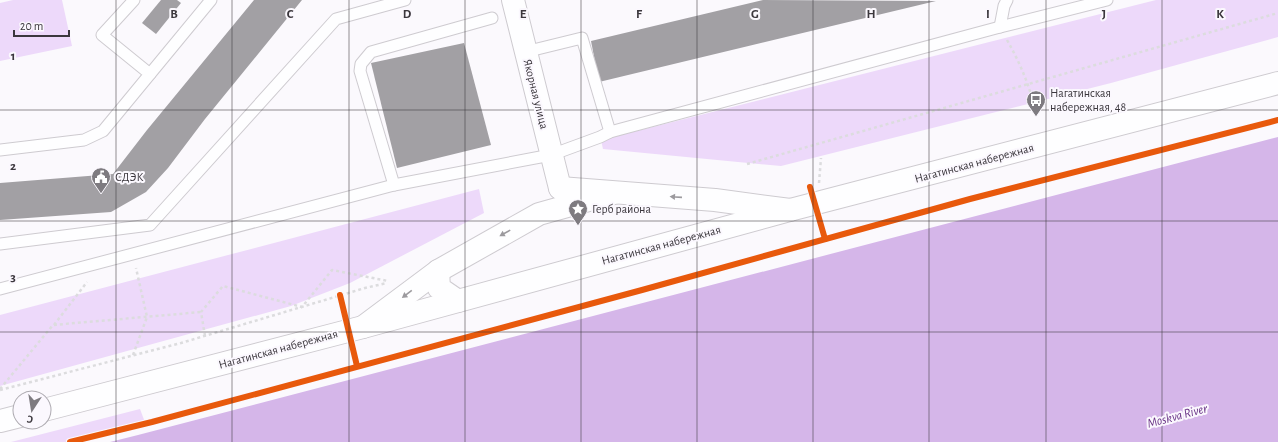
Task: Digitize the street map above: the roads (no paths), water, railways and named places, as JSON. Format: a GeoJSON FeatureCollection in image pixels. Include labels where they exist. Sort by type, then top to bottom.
{"type":"FeatureCollection","features":[{"type":"Feature","properties":{"kind":"street","name":"Якорная улица"},"geometry":{"type":"LineString","coordinates":[[513,0],[560,188]]}},
{"type":"Feature","properties":{"kind":"street","name":"Нагатинская набережная"},"geometry":{"type":"LineString","coordinates":[[52,408],[458,301],[790,210],[814,192],[1278,83]]}},
{"type":"Feature","properties":{"kind":"street"},"geometry":{"type":"LineString","coordinates":[[539,214],[560,188],[715,200],[790,210]]}},
{"type":"Feature","properties":{"kind":"street"},"geometry":{"type":"LineString","coordinates":[[356,328],[438,271],[539,214],[614,193]]}},
{"type":"Feature","properties":{"kind":"street"},"geometry":{"type":"LineString","coordinates":[[714,231],[727,220],[726,209],[715,200]]}},
{"type":"Feature","properties":{"kind":"street"},"geometry":{"type":"LineString","coordinates":[[438,271],[439,288],[458,301]]}},
{"type":"Feature","properties":{"kind":"street"},"geometry":{"type":"LineString","coordinates":[[0,421],[12,418]]}},
{"type":"Feature","properties":{"kind":"lane"},"geometry":{"type":"LineString","coordinates":[[134,0],[102,35],[150,74]]}},
{"type":"Feature","properties":{"kind":"lane"},"geometry":{"type":"LineString","coordinates":[[0,150],[84,140],[103,131],[211,0]]}},
{"type":"Feature","properties":{"kind":"lane"},"geometry":{"type":"LineString","coordinates":[[0,244],[150,225],[336,19],[405,0]]}},
{"type":"Feature","properties":{"kind":"lane"},"geometry":{"type":"LineString","coordinates":[[1000,27],[1004,6],[1007,0]]}},
{"type":"Feature","properties":{"kind":"lane"},"geometry":{"type":"LineString","coordinates":[[0,289],[394,185],[551,155],[610,132],[1000,27],[1083,3],[1107,0]]}},
{"type":"Feature","properties":{"kind":"lane"},"geometry":{"type":"LineString","coordinates":[[394,185],[360,72],[361,64],[371,52],[492,18]]}},
{"type":"Feature","properties":{"kind":"lane"},"geometry":{"type":"LineString","coordinates":[[525,52],[582,38],[610,132]]}},
{"type":"Feature","properties":{"kind":"water","name":"Moskva River"},"geometry":{"type":"Polygon","coordinates":[[[1278,137],[1278,442],[110,442],[138,435],[1278,137]]]}},
{"type":"Feature","properties":{"kind":"place","name":"Нагатинская набережная, 48"},"geometry":{"type":"Point","coordinates":[1036,117]}},
{"type":"Feature","properties":{"kind":"place","name":"СДЭК"},"geometry":{"type":"Point","coordinates":[101,194]}},
{"type":"Feature","properties":{"kind":"place","name":"Герб района"},"geometry":{"type":"Point","coordinates":[578,226]}}]}
